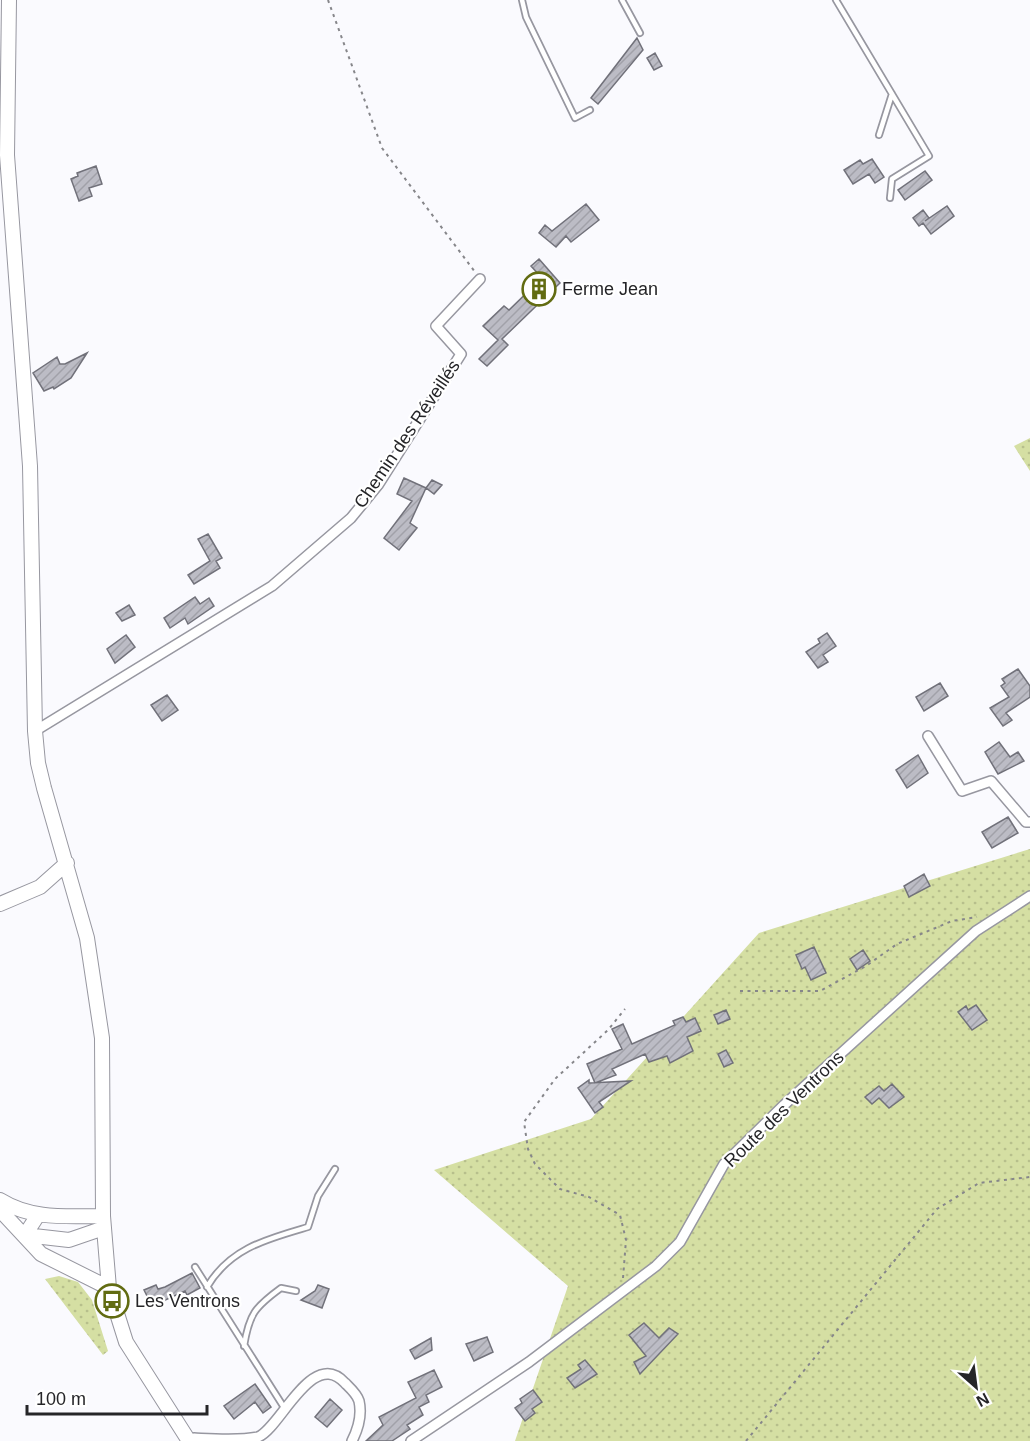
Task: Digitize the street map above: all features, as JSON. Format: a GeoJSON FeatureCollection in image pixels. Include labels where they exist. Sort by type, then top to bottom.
{"type":"FeatureCollection","features":[{"type":"Feature","properties":{"kind":"main road"},"geometry":{"type":"LineString","coordinates":[[9,0],[7,155],[30,466],[35,731],[38,763],[87,938],[102,1038],[103,1222],[108,1288],[126,1342],[188,1441]]}},
{"type":"Feature","properties":{"kind":"main road"},"geometry":{"type":"LineString","coordinates":[[0,904],[40,886],[67,863]]}},
{"type":"Feature","properties":{"kind":"main road"},"geometry":{"type":"LineString","coordinates":[[0,1200],[23,1212],[103,1222]]}},
{"type":"Feature","properties":{"kind":"main road"},"geometry":{"type":"LineString","coordinates":[[0,1210],[41,1254],[56,1264],[80,1271],[108,1288]]}},
{"type":"Feature","properties":{"kind":"main road"},"geometry":{"type":"LineString","coordinates":[[25,1235],[38,1215]]}},
{"type":"Feature","properties":{"kind":"main road"},"geometry":{"type":"LineString","coordinates":[[25,1235],[69,1240],[103,1222]]}},
{"type":"Feature","properties":{"kind":"street","name":"Chemin des Réveillés"},"geometry":{"type":"LineString","coordinates":[[35,731],[272,586],[351,518],[378,484],[461,354],[436,326],[480,279]]}},
{"type":"Feature","properties":{"kind":"street"},"geometry":{"type":"LineString","coordinates":[[928,736],[962,791],[991,781],[1026,822],[1030,822]]}},
{"type":"Feature","properties":{"kind":"street","name":"Route des Ventrons"},"geometry":{"type":"LineString","coordinates":[[411,1441],[474,1396],[529,1362],[622,1293],[680,1242],[724,1164],[731,1156],[976,931],[1030,896]]}},
{"type":"Feature","properties":{"kind":"street"},"geometry":{"type":"LineString","coordinates":[[188,1441],[194,1438],[242,1441],[267,1433],[301,1387],[317,1377],[328,1376],[341,1379],[358,1397],[360,1410],[352,1441]]}},
{"type":"Feature","properties":{"kind":"lane"},"geometry":{"type":"LineString","coordinates":[[522,0],[526,17],[575,118],[590,110]]}},
{"type":"Feature","properties":{"kind":"lane"},"geometry":{"type":"LineString","coordinates":[[622,0],[640,33]]}},
{"type":"Feature","properties":{"kind":"lane"},"geometry":{"type":"LineString","coordinates":[[836,0],[929,156],[892,179],[890,198]]}},
{"type":"Feature","properties":{"kind":"lane"},"geometry":{"type":"LineString","coordinates":[[879,135],[892,94]]}},
{"type":"Feature","properties":{"kind":"lane"},"geometry":{"type":"LineString","coordinates":[[207,1287],[218,1269],[231,1257],[270,1238],[308,1227],[318,1196],[335,1169]]}},
{"type":"Feature","properties":{"kind":"lane"},"geometry":{"type":"LineString","coordinates":[[195,1268],[285,1409]]}},
{"type":"Feature","properties":{"kind":"lane"},"geometry":{"type":"LineString","coordinates":[[244,1346],[248,1320],[264,1301],[281,1288],[296,1291]]}},
{"type":"Feature","properties":{"kind":"path"},"geometry":{"type":"LineString","coordinates":[[328,0],[382,148],[480,279]]}},
{"type":"Feature","properties":{"kind":"path"},"geometry":{"type":"LineString","coordinates":[[740,991],[820,991],[867,966],[897,944],[952,921],[985,916]]}},
{"type":"Feature","properties":{"kind":"path"},"geometry":{"type":"LineString","coordinates":[[622,1293],[626,1240],[620,1215],[589,1197],[560,1189],[535,1164],[528,1149],[524,1122],[555,1078],[608,1030],[625,1009]]}},
{"type":"Feature","properties":{"kind":"path"},"geometry":{"type":"LineString","coordinates":[[746,1441],[938,1209],[979,1183],[1030,1177]]}},
{"type":"Feature","properties":{"kind":"green space"},"geometry":{"type":"Polygon","coordinates":[[[1030,438],[1030,471],[1014,446],[1030,438]]]}},
{"type":"Feature","properties":{"kind":"green space"},"geometry":{"type":"Polygon","coordinates":[[[1030,849],[1030,1441],[515,1441],[568,1286],[434,1170],[591,1119],[759,933],[1030,849]]]}},
{"type":"Feature","properties":{"kind":"green space"},"geometry":{"type":"Polygon","coordinates":[[[59,1276],[78,1282],[92,1300],[108,1351],[103,1355],[45,1279],[59,1276]]]}},
{"type":"Feature","properties":{"kind":"building"},"geometry":{"type":"Polygon","coordinates":[[[637,38],[643,50],[598,104],[591,98],[637,38]]]}},
{"type":"Feature","properties":{"kind":"building"},"geometry":{"type":"Polygon","coordinates":[[[655,53],[662,66],[654,70],[647,58],[655,53]]]}},
{"type":"Feature","properties":{"kind":"building"},"geometry":{"type":"Polygon","coordinates":[[[872,159],[884,177],[875,183],[869,174],[853,184],[844,170],[860,160],[863,164],[872,159]]]}},
{"type":"Feature","properties":{"kind":"building"},"geometry":{"type":"Polygon","coordinates":[[[96,166],[102,184],[89,188],[92,196],[79,201],[71,179],[78,176],[77,173],[96,166]]]}},
{"type":"Feature","properties":{"kind":"building"},"geometry":{"type":"Polygon","coordinates":[[[925,171],[932,180],[905,200],[898,190],[925,171]]]}},
{"type":"Feature","properties":{"kind":"building"},"geometry":{"type":"Polygon","coordinates":[[[586,204],[599,220],[571,242],[566,236],[556,247],[539,233],[545,225],[552,231],[586,204]]]}},
{"type":"Feature","properties":{"kind":"building"},"geometry":{"type":"Polygon","coordinates":[[[947,206],[954,216],[931,234],[923,223],[919,226],[913,218],[923,210],[929,218],[925,221],[947,206]]]}},
{"type":"Feature","properties":{"kind":"building"},"geometry":{"type":"Polygon","coordinates":[[[539,259],[560,283],[502,339],[508,345],[487,366],[479,359],[498,340],[483,326],[504,306],[509,310],[542,278],[531,266],[539,259]]]}},
{"type":"Feature","properties":{"kind":"building"},"geometry":{"type":"Polygon","coordinates":[[[87,353],[71,378],[54,389],[53,387],[44,391],[33,373],[57,357],[60,364],[65,364],[87,353]]]}},
{"type":"Feature","properties":{"kind":"building"},"geometry":{"type":"Polygon","coordinates":[[[404,478],[426,488],[410,523],[417,528],[399,550],[384,538],[412,501],[397,494],[404,478]]]}},
{"type":"Feature","properties":{"kind":"building"},"geometry":{"type":"Polygon","coordinates":[[[432,480],[442,485],[434,494],[426,488],[432,480]]]}},
{"type":"Feature","properties":{"kind":"building"},"geometry":{"type":"Polygon","coordinates":[[[208,534],[222,558],[216,561],[220,568],[194,584],[188,575],[210,561],[198,539],[208,534]]]}},
{"type":"Feature","properties":{"kind":"building"},"geometry":{"type":"Polygon","coordinates":[[[195,597],[200,604],[209,598],[214,606],[188,624],[185,618],[170,628],[164,618],[195,597]]]}},
{"type":"Feature","properties":{"kind":"building"},"geometry":{"type":"Polygon","coordinates":[[[129,605],[135,615],[122,621],[116,613],[129,605]]]}},
{"type":"Feature","properties":{"kind":"building"},"geometry":{"type":"Polygon","coordinates":[[[827,633],[836,646],[823,655],[828,662],[818,668],[806,652],[820,643],[818,639],[827,633]]]}},
{"type":"Feature","properties":{"kind":"building"},"geometry":{"type":"Polygon","coordinates":[[[126,635],[135,647],[115,663],[107,649],[126,635]]]}},
{"type":"Feature","properties":{"kind":"building"},"geometry":{"type":"Polygon","coordinates":[[[1018,669],[1030,686],[1030,697],[1006,713],[1012,720],[1003,726],[990,708],[1009,697],[1001,686],[1005,683],[1002,679],[1018,669]]]}},
{"type":"Feature","properties":{"kind":"building"},"geometry":{"type":"Polygon","coordinates":[[[940,683],[948,696],[924,711],[916,697],[940,683]]]}},
{"type":"Feature","properties":{"kind":"building"},"geometry":{"type":"Polygon","coordinates":[[[167,695],[178,710],[162,721],[151,705],[167,695]]]}},
{"type":"Feature","properties":{"kind":"building"},"geometry":{"type":"Polygon","coordinates":[[[999,742],[1010,757],[1018,752],[1024,761],[998,774],[985,752],[999,742]]]}},
{"type":"Feature","properties":{"kind":"building"},"geometry":{"type":"Polygon","coordinates":[[[918,755],[928,773],[907,788],[896,770],[918,755]]]}},
{"type":"Feature","properties":{"kind":"building"},"geometry":{"type":"Polygon","coordinates":[[[1008,817],[1018,833],[992,848],[982,832],[1008,817]]]}},
{"type":"Feature","properties":{"kind":"building"},"geometry":{"type":"Polygon","coordinates":[[[924,874],[930,886],[909,897],[904,886],[924,874]]]}},
{"type":"Feature","properties":{"kind":"building"},"geometry":{"type":"Polygon","coordinates":[[[814,947],[826,973],[811,980],[805,967],[802,969],[796,955],[814,947]]]}},
{"type":"Feature","properties":{"kind":"building"},"geometry":{"type":"Polygon","coordinates":[[[863,950],[870,961],[857,970],[850,959],[863,950]]]}},
{"type":"Feature","properties":{"kind":"building"},"geometry":{"type":"Polygon","coordinates":[[[976,1005],[987,1020],[972,1030],[958,1012],[966,1006],[968,1010],[976,1005]]]}},
{"type":"Feature","properties":{"kind":"building"},"geometry":{"type":"Polygon","coordinates":[[[726,1010],[730,1019],[718,1024],[714,1015],[726,1010]]]}},
{"type":"Feature","properties":{"kind":"building"},"geometry":{"type":"Polygon","coordinates":[[[683,1017],[686,1022],[695,1018],[701,1031],[687,1037],[693,1051],[670,1063],[667,1056],[649,1062],[645,1054],[612,1069],[616,1075],[595,1083],[587,1064],[622,1049],[612,1029],[623,1024],[632,1044],[675,1025],[673,1021],[683,1017]]]}},
{"type":"Feature","properties":{"kind":"building"},"geometry":{"type":"Polygon","coordinates":[[[726,1050],[733,1063],[724,1067],[718,1054],[726,1050]]]}},
{"type":"Feature","properties":{"kind":"building"},"geometry":{"type":"Polygon","coordinates":[[[589,1080],[589,1083],[631,1081],[599,1102],[603,1107],[595,1113],[578,1088],[589,1080]]]}},
{"type":"Feature","properties":{"kind":"building"},"geometry":{"type":"Polygon","coordinates":[[[892,1084],[904,1097],[889,1108],[879,1098],[872,1104],[865,1097],[879,1086],[884,1091],[892,1084]]]}},
{"type":"Feature","properties":{"kind":"building"},"geometry":{"type":"Polygon","coordinates":[[[192,1273],[200,1288],[187,1295],[185,1291],[152,1306],[144,1290],[156,1285],[158,1289],[165,1287],[192,1273]]]}},
{"type":"Feature","properties":{"kind":"building"},"geometry":{"type":"Polygon","coordinates":[[[318,1285],[329,1289],[322,1308],[301,1300],[315,1291],[318,1285]]]}},
{"type":"Feature","properties":{"kind":"building"},"geometry":{"type":"Polygon","coordinates":[[[644,1323],[659,1338],[669,1328],[678,1334],[640,1374],[634,1362],[646,1356],[629,1335],[644,1323]]]}},
{"type":"Feature","properties":{"kind":"building"},"geometry":{"type":"Polygon","coordinates":[[[487,1337],[493,1352],[474,1361],[466,1344],[487,1337]]]}},
{"type":"Feature","properties":{"kind":"building"},"geometry":{"type":"Polygon","coordinates":[[[431,1338],[432,1350],[415,1359],[410,1350],[431,1338]]]}},
{"type":"Feature","properties":{"kind":"building"},"geometry":{"type":"Polygon","coordinates":[[[585,1360],[597,1374],[575,1388],[567,1378],[581,1369],[578,1365],[585,1360]]]}},
{"type":"Feature","properties":{"kind":"building"},"geometry":{"type":"Polygon","coordinates":[[[434,1370],[442,1387],[426,1395],[429,1402],[419,1407],[423,1415],[407,1425],[410,1429],[392,1441],[366,1441],[383,1425],[379,1417],[416,1398],[408,1382],[434,1370]]]}},
{"type":"Feature","properties":{"kind":"building"},"geometry":{"type":"Polygon","coordinates":[[[255,1384],[271,1407],[263,1413],[255,1402],[234,1419],[224,1406],[255,1384]]]}},
{"type":"Feature","properties":{"kind":"building"},"geometry":{"type":"Polygon","coordinates":[[[533,1390],[542,1402],[532,1409],[535,1413],[525,1421],[515,1408],[522,1403],[520,1399],[533,1390]]]}},
{"type":"Feature","properties":{"kind":"building"},"geometry":{"type":"Polygon","coordinates":[[[330,1399],[342,1410],[327,1427],[315,1417],[330,1399]]]}},
{"type":"Feature","properties":{"kind":"place","name":"Ferme Jean"},"geometry":{"type":"Point","coordinates":[539,289]}},
{"type":"Feature","properties":{"kind":"place","name":"Les Ventrons"},"geometry":{"type":"Point","coordinates":[112,1301]}}]}
